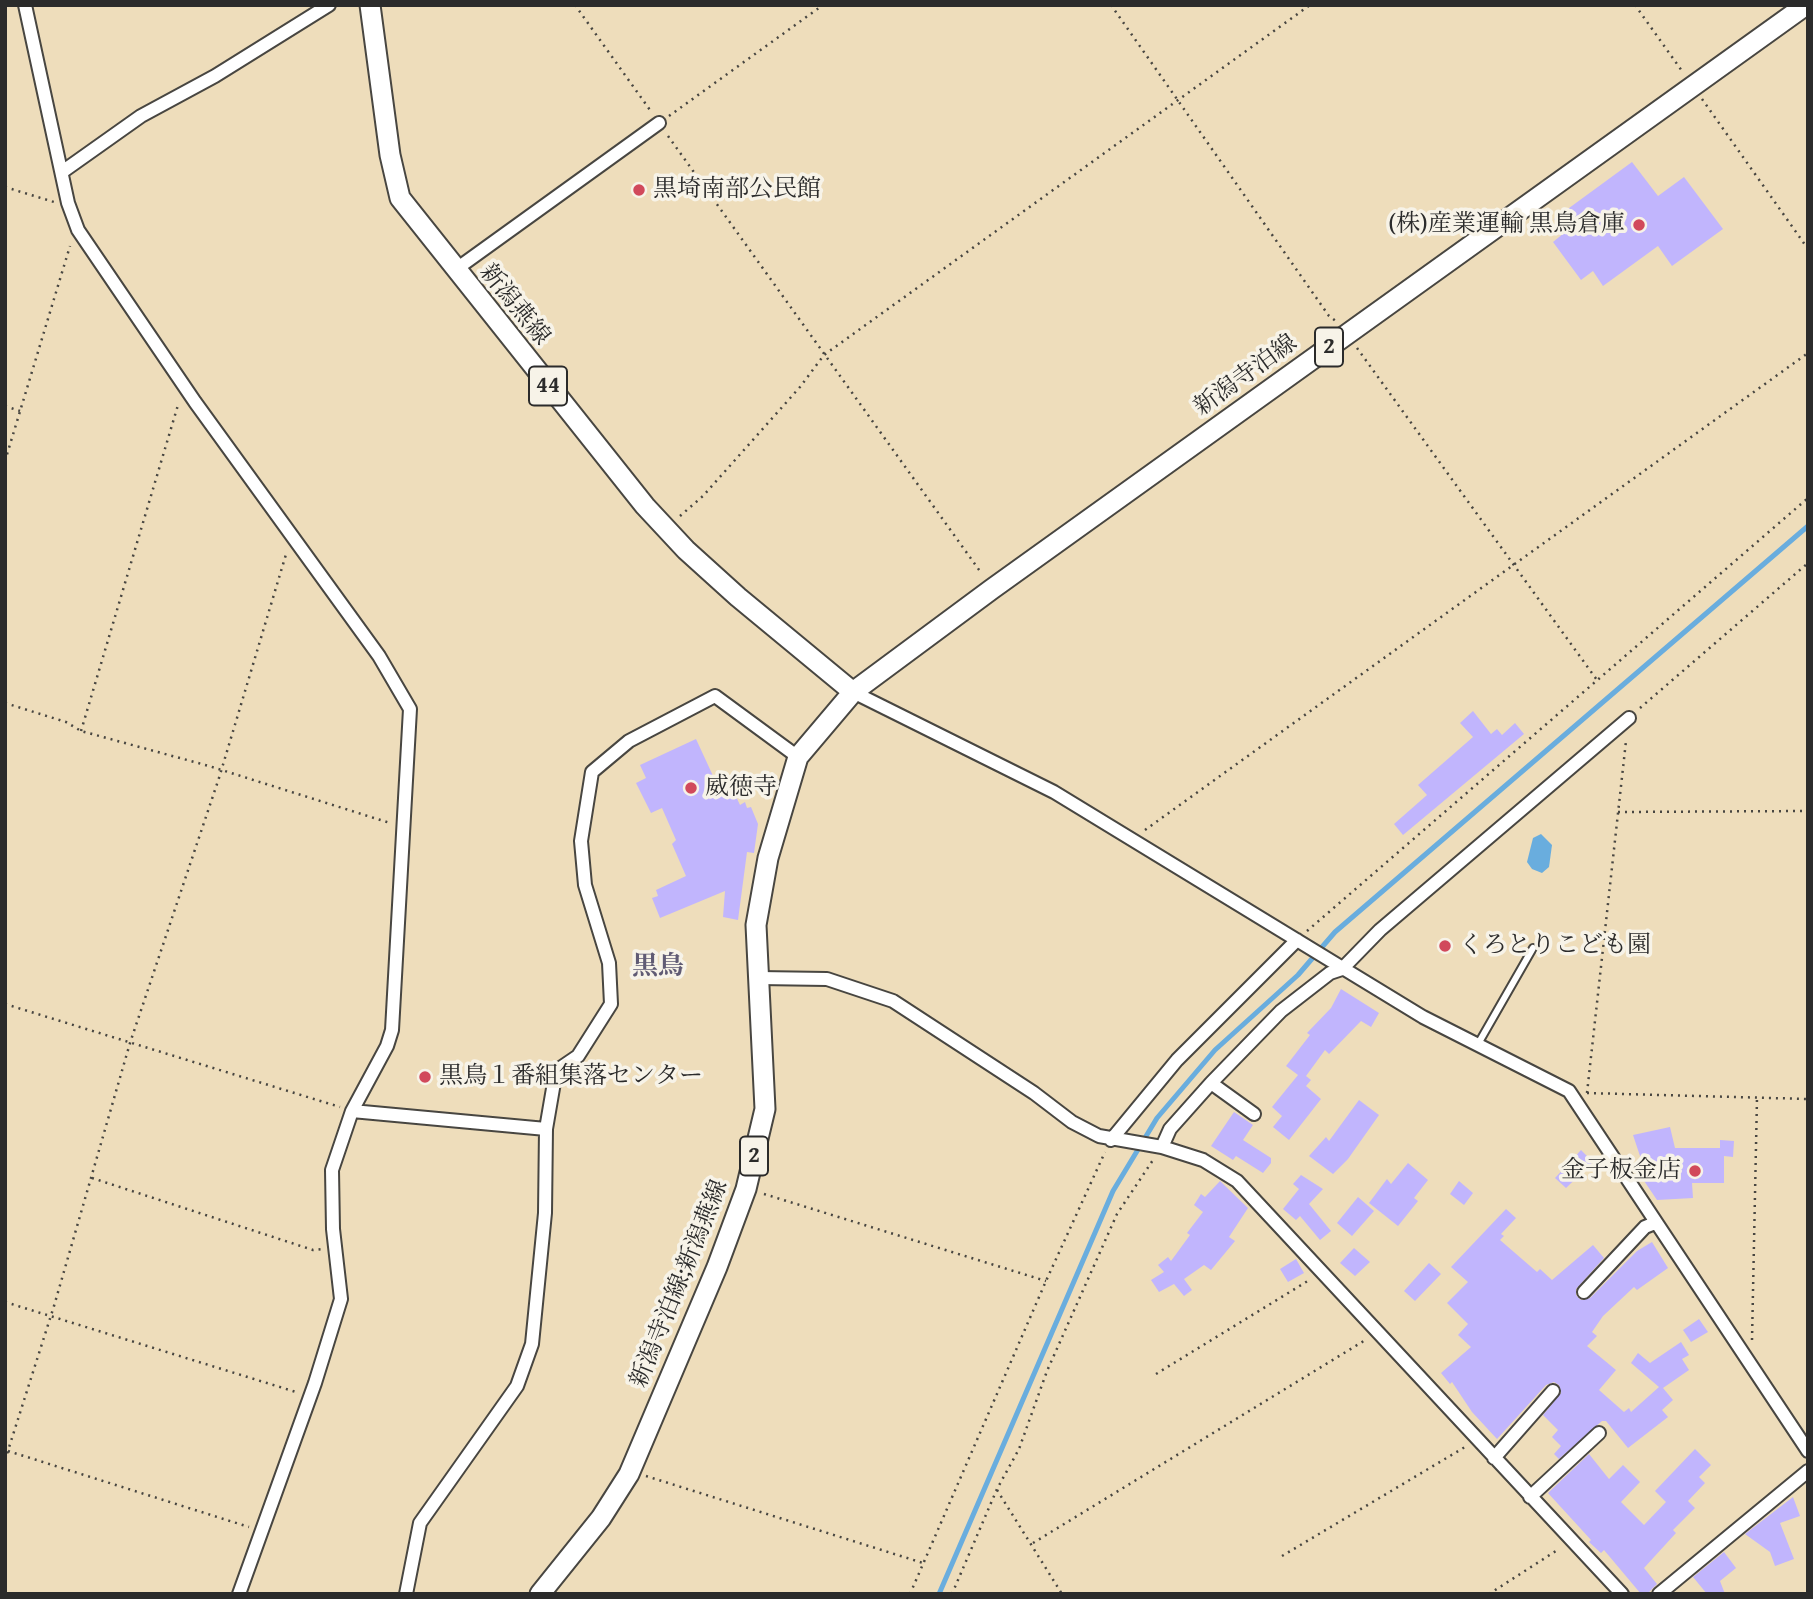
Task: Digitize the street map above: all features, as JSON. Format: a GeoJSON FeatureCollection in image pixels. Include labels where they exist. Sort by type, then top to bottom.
{"type":"FeatureCollection","features":[{"type":"Feature","properties":{"kind":"main road","name":"新潟燕線"},"geometry":{"type":"LineString","coordinates":[[370,5],[390,155],[400,198],[455,270],[666,528],[738,597],[853,692]]}},
{"type":"Feature","properties":{"kind":"main road","name":"新潟寺泊線"},"geometry":{"type":"LineString","coordinates":[[853,692],[992,589],[1807,5]]}},
{"type":"Feature","properties":{"kind":"main road","name":"新潟寺泊線;新潟燕線"},"geometry":{"type":"LineString","coordinates":[[540,1594],[601,1517],[629,1474],[717,1267],[746,1189],[765,1109],[756,925],[768,859],[798,757],[853,692]]}},
{"type":"Feature","properties":{"kind":"street"},"geometry":{"type":"LineString","coordinates":[[24,5],[68,203],[78,230],[184,385],[379,656],[410,709],[392,1030],[387,1046],[352,1111],[332,1170],[335,1248],[341,1299],[239,1594]]}},
{"type":"Feature","properties":{"kind":"street"},"geometry":{"type":"LineString","coordinates":[[303,5],[305,20]]}},
{"type":"Feature","properties":{"kind":"street"},"geometry":{"type":"LineString","coordinates":[[62,172],[141,116],[215,76],[329,5]]}},
{"type":"Feature","properties":{"kind":"street"},"geometry":{"type":"LineString","coordinates":[[455,270],[659,123]]}},
{"type":"Feature","properties":{"kind":"street"},"geometry":{"type":"LineString","coordinates":[[853,692],[1054,792],[1338,966],[1477,1045],[1569,1091],[1654,1223],[1808,1451]]}},
{"type":"Feature","properties":{"kind":"street"},"geometry":{"type":"LineString","coordinates":[[406,1594],[420,1523],[517,1386],[532,1344],[545,1213],[546,1129],[556,1071],[578,1056],[611,1004],[609,963],[585,885],[581,841],[592,772],[629,741],[715,696],[798,757]]}},
{"type":"Feature","properties":{"kind":"street"},"geometry":{"type":"LineString","coordinates":[[1157,1147],[1211,1083],[1281,1012],[1629,718]]}},
{"type":"Feature","properties":{"kind":"street"},"geometry":{"type":"LineString","coordinates":[[1117,1141],[1177,1060],[1300,942]]}},
{"type":"Feature","properties":{"kind":"street"},"geometry":{"type":"LineString","coordinates":[[759,978],[827,979],[893,1001],[1034,1093],[1072,1122],[1117,1141],[1157,1147],[1203,1160],[1237,1181],[1622,1594]]}},
{"type":"Feature","properties":{"kind":"street"},"geometry":{"type":"LineString","coordinates":[[1211,1083],[1254,1114]]}},
{"type":"Feature","properties":{"kind":"street"},"geometry":{"type":"LineString","coordinates":[[352,1111],[546,1129]]}},
{"type":"Feature","properties":{"kind":"street"},"geometry":{"type":"LineString","coordinates":[[1584,1292],[1645,1227],[1654,1223]]}},
{"type":"Feature","properties":{"kind":"street"},"geometry":{"type":"LineString","coordinates":[[1494,1458],[1553,1391]]}},
{"type":"Feature","properties":{"kind":"street"},"geometry":{"type":"LineString","coordinates":[[1530,1497],[1599,1433]]}},
{"type":"Feature","properties":{"kind":"street"},"geometry":{"type":"LineString","coordinates":[[1659,1594],[1808,1471]]}},
{"type":"Feature","properties":{"kind":"lane"},"geometry":{"type":"LineString","coordinates":[[1477,1045],[1532,948]]}},
{"type":"Feature","properties":{"kind":"path"},"geometry":{"type":"LineString","coordinates":[[575,5],[992,589]]}},
{"type":"Feature","properties":{"kind":"path"},"geometry":{"type":"LineString","coordinates":[[659,123],[822,5]]}},
{"type":"Feature","properties":{"kind":"path"},"geometry":{"type":"LineString","coordinates":[[1111,5],[1329,316],[1349,332],[1360,355],[1597,680]]}},
{"type":"Feature","properties":{"kind":"path"},"geometry":{"type":"LineString","coordinates":[[666,528],[703,496],[800,387],[824,355],[1310,5]]}},
{"type":"Feature","properties":{"kind":"path"},"geometry":{"type":"LineString","coordinates":[[1635,5],[1808,249]]}},
{"type":"Feature","properties":{"kind":"path"},"geometry":{"type":"LineString","coordinates":[[5,187],[52,202],[68,203]]}},
{"type":"Feature","properties":{"kind":"path"},"geometry":{"type":"LineString","coordinates":[[5,461],[68,248],[78,230]]}},
{"type":"Feature","properties":{"kind":"path"},"geometry":{"type":"LineString","coordinates":[[1131,840],[1511,564],[1808,353]]}},
{"type":"Feature","properties":{"kind":"path"},"geometry":{"type":"LineString","coordinates":[[81,731],[184,385]]}},
{"type":"Feature","properties":{"kind":"path"},"geometry":{"type":"LineString","coordinates":[[5,406],[20,411]]}},
{"type":"Feature","properties":{"kind":"path"},"geometry":{"type":"LineString","coordinates":[[1300,942],[1808,498]]}},
{"type":"Feature","properties":{"kind":"path"},"geometry":{"type":"LineString","coordinates":[[5,1460],[51,1317],[130,1043],[221,769],[291,535]]}},
{"type":"Feature","properties":{"kind":"path"},"geometry":{"type":"LineString","coordinates":[[1808,563],[1629,718],[1587,1093],[1808,1099]]}},
{"type":"Feature","properties":{"kind":"path"},"geometry":{"type":"LineString","coordinates":[[5,703],[66,722],[81,731],[221,769],[403,825]]}},
{"type":"Feature","properties":{"kind":"path"},"geometry":{"type":"LineString","coordinates":[[1618,812],[1808,811]]}},
{"type":"Feature","properties":{"kind":"path"},"geometry":{"type":"LineString","coordinates":[[5,1004],[352,1111]]}},
{"type":"Feature","properties":{"kind":"path"},"geometry":{"type":"LineString","coordinates":[[1752,1368],[1758,1098]]}},
{"type":"Feature","properties":{"kind":"path"},"geometry":{"type":"LineString","coordinates":[[910,1594],[1046,1281],[1117,1141]]}},
{"type":"Feature","properties":{"kind":"path"},"geometry":{"type":"LineString","coordinates":[[952,1594],[996,1489],[1019,1449],[1047,1371],[1117,1213],[1157,1147]]}},
{"type":"Feature","properties":{"kind":"path"},"geometry":{"type":"LineString","coordinates":[[92,1178],[313,1250],[335,1248]]}},
{"type":"Feature","properties":{"kind":"path"},"geometry":{"type":"LineString","coordinates":[[746,1189],[1046,1281]]}},
{"type":"Feature","properties":{"kind":"path"},"geometry":{"type":"LineString","coordinates":[[1156,1374],[1323,1272]]}},
{"type":"Feature","properties":{"kind":"path"},"geometry":{"type":"LineString","coordinates":[[5,1301],[309,1396]]}},
{"type":"Feature","properties":{"kind":"path"},"geometry":{"type":"LineString","coordinates":[[1033,1543],[1265,1398],[1379,1332]]}},
{"type":"Feature","properties":{"kind":"path"},"geometry":{"type":"LineString","coordinates":[[1282,1556],[1477,1439]]}},
{"type":"Feature","properties":{"kind":"path"},"geometry":{"type":"LineString","coordinates":[[8,1451],[261,1532]]}},
{"type":"Feature","properties":{"kind":"path"},"geometry":{"type":"LineString","coordinates":[[629,1474],[672,1484],[923,1563]]}},
{"type":"Feature","properties":{"kind":"path"},"geometry":{"type":"LineString","coordinates":[[996,1489],[1033,1543],[1062,1594]]}},
{"type":"Feature","properties":{"kind":"path"},"geometry":{"type":"LineString","coordinates":[[1489,1594],[1571,1542]]}},
{"type":"Feature","properties":{"kind":"water"},"geometry":{"type":"Polygon","coordinates":[[[1541,834],[1552,845],[1549,867],[1542,873],[1532,869],[1527,862],[1533,838],[1541,834]]]}},
{"type":"Feature","properties":{"kind":"building","name":"(株)産業運輸 黒鳥倉庫"},"geometry":{"type":"Polygon","coordinates":[[[1632,162],[1658,196],[1684,177],[1723,229],[1672,266],[1658,246],[1603,286],[1593,271],[1581,280],[1553,242],[1564,233],[1554,219],[1632,162]]]}},
{"type":"Feature","properties":{"kind":"building"},"geometry":{"type":"Polygon","coordinates":[[[1473,711],[1491,734],[1497,729],[1502,735],[1515,723],[1524,734],[1403,835],[1394,824],[1427,795],[1418,785],[1473,737],[1460,723],[1473,711]]]}},
{"type":"Feature","properties":{"kind":"building"},"geometry":{"type":"Polygon","coordinates":[[[696,739],[720,791],[731,786],[740,805],[745,802],[747,808],[751,807],[758,824],[754,853],[747,852],[738,920],[723,917],[725,891],[660,918],[652,898],[658,896],[656,890],[686,876],[672,844],[676,840],[662,808],[651,813],[636,783],[646,778],[640,765],[696,739]]]}},
{"type":"Feature","properties":{"kind":"building"},"geometry":{"type":"Polygon","coordinates":[[[1341,989],[1379,1013],[1371,1027],[1361,1021],[1329,1054],[1325,1050],[1306,1076],[1311,1080],[1306,1086],[1321,1099],[1289,1140],[1273,1127],[1282,1116],[1272,1107],[1298,1075],[1286,1066],[1310,1035],[1307,1033],[1331,1008],[1341,989]]]}},
{"type":"Feature","properties":{"kind":"building"},"geometry":{"type":"Polygon","coordinates":[[[1359,1100],[1379,1115],[1348,1159],[1333,1174],[1309,1156],[1326,1137],[1329,1141],[1359,1100]]]}},
{"type":"Feature","properties":{"kind":"building"},"geometry":{"type":"Polygon","coordinates":[[[1234,1112],[1253,1125],[1243,1140],[1271,1158],[1271,1163],[1263,1173],[1236,1156],[1233,1160],[1211,1146],[1234,1112]]]}},
{"type":"Feature","properties":{"kind":"building"},"geometry":{"type":"Polygon","coordinates":[[[1670,1127],[1675,1148],[1720,1148],[1720,1140],[1734,1141],[1733,1157],[1724,1156],[1724,1183],[1692,1183],[1693,1198],[1657,1200],[1636,1169],[1643,1165],[1633,1135],[1670,1127]]]}},
{"type":"Feature","properties":{"kind":"building"},"geometry":{"type":"Polygon","coordinates":[[[1581,1150],[1593,1162],[1566,1188],[1555,1178],[1581,1150]]]}},
{"type":"Feature","properties":{"kind":"building"},"geometry":{"type":"Polygon","coordinates":[[[1408,1163],[1428,1180],[1414,1198],[1418,1201],[1398,1226],[1369,1203],[1387,1179],[1391,1184],[1408,1163]]]}},
{"type":"Feature","properties":{"kind":"building"},"geometry":{"type":"Polygon","coordinates":[[[1301,1175],[1323,1189],[1309,1204],[1331,1231],[1320,1240],[1300,1216],[1296,1220],[1283,1209],[1299,1189],[1293,1184],[1301,1175]]]}},
{"type":"Feature","properties":{"kind":"building"},"geometry":{"type":"Polygon","coordinates":[[[1220,1181],[1248,1208],[1229,1237],[1235,1241],[1211,1270],[1204,1265],[1184,1279],[1192,1290],[1184,1296],[1174,1284],[1159,1292],[1151,1280],[1164,1272],[1158,1265],[1168,1257],[1171,1261],[1203,1212],[1194,1205],[1201,1194],[1205,1197],[1220,1181]]]}},
{"type":"Feature","properties":{"kind":"building"},"geometry":{"type":"Polygon","coordinates":[[[1459,1181],[1473,1193],[1464,1205],[1450,1194],[1459,1181]]]}},
{"type":"Feature","properties":{"kind":"building"},"geometry":{"type":"Polygon","coordinates":[[[1358,1197],[1374,1211],[1352,1236],[1337,1223],[1358,1197]]]}},
{"type":"Feature","properties":{"kind":"building"},"geometry":{"type":"Polygon","coordinates":[[[1506,1209],[1516,1218],[1501,1234],[1504,1236],[1500,1240],[1537,1272],[1540,1269],[1552,1280],[1593,1245],[1604,1258],[1576,1289],[1576,1295],[1581,1300],[1590,1298],[1637,1251],[1652,1242],[1668,1268],[1637,1290],[1634,1287],[1603,1316],[1592,1332],[1597,1336],[1587,1346],[1616,1370],[1599,1390],[1624,1412],[1629,1408],[1631,1412],[1659,1387],[1631,1363],[1638,1353],[1650,1363],[1681,1342],[1689,1355],[1682,1359],[1689,1370],[1663,1388],[1673,1400],[1662,1410],[1668,1417],[1628,1448],[1606,1421],[1602,1421],[1559,1459],[1554,1454],[1561,1446],[1552,1437],[1558,1430],[1543,1415],[1561,1393],[1559,1385],[1554,1382],[1546,1385],[1497,1439],[1472,1412],[1452,1382],[1450,1384],[1441,1373],[1471,1347],[1458,1335],[1468,1324],[1447,1303],[1468,1282],[1451,1267],[1506,1209]]]}},
{"type":"Feature","properties":{"kind":"building"},"geometry":{"type":"Polygon","coordinates":[[[1354,1248],[1370,1262],[1355,1276],[1340,1263],[1354,1248]]]}},
{"type":"Feature","properties":{"kind":"building"},"geometry":{"type":"Polygon","coordinates":[[[1296,1259],[1304,1273],[1288,1282],[1280,1269],[1296,1259]]]}},
{"type":"Feature","properties":{"kind":"building"},"geometry":{"type":"Polygon","coordinates":[[[1429,1263],[1441,1274],[1415,1301],[1404,1291],[1429,1263]]]}},
{"type":"Feature","properties":{"kind":"building"},"geometry":{"type":"Polygon","coordinates":[[[1699,1319],[1708,1332],[1691,1342],[1683,1330],[1699,1319]]]}},
{"type":"Feature","properties":{"kind":"building"},"geometry":{"type":"Polygon","coordinates":[[[1695,1449],[1711,1465],[1699,1477],[1705,1483],[1688,1501],[1695,1508],[1673,1530],[1676,1533],[1644,1568],[1657,1584],[1647,1594],[1641,1594],[1604,1550],[1601,1553],[1589,1542],[1591,1540],[1548,1493],[1589,1454],[1609,1479],[1623,1465],[1640,1482],[1621,1502],[1644,1525],[1666,1502],[1655,1491],[1695,1449]]]}},
{"type":"Feature","properties":{"kind":"building"},"geometry":{"type":"Polygon","coordinates":[[[1793,1497],[1800,1516],[1780,1523],[1794,1559],[1775,1566],[1770,1552],[1745,1534],[1793,1497]]]}},
{"type":"Feature","properties":{"kind":"building"},"geometry":{"type":"Polygon","coordinates":[[[1724,1552],[1736,1568],[1720,1581],[1725,1594],[1707,1594],[1693,1577],[1724,1552]]]}},
{"type":"Feature","properties":{"kind":"waterway"},"geometry":{"type":"LineString","coordinates":[[939,1594],[1113,1191],[1157,1118],[1215,1050],[1298,975],[1335,932],[1808,526]]}},
{"type":"Feature","properties":{"kind":"place","name":"黒埼南部公民館"},"geometry":{"type":"Point","coordinates":[639,190]}},
{"type":"Feature","properties":{"kind":"place","name":"(株)産業運輸 黒鳥倉庫"},"geometry":{"type":"Point","coordinates":[1639,225]}},
{"type":"Feature","properties":{"kind":"place","name":"威徳寺"},"geometry":{"type":"Point","coordinates":[691,788]}},
{"type":"Feature","properties":{"kind":"place","name":"くろとりこども園"},"geometry":{"type":"Point","coordinates":[1445,946]}},
{"type":"Feature","properties":{"kind":"place","name":"黒鳥１番組集落センター"},"geometry":{"type":"Point","coordinates":[425,1077]}},
{"type":"Feature","properties":{"kind":"place","name":"金子板金店"},"geometry":{"type":"Point","coordinates":[1695,1171]}},
{"type":"Feature","properties":{"kind":"district","name":"黒鳥"},"geometry":{"type":"Point","coordinates":[658,967]}}]}
